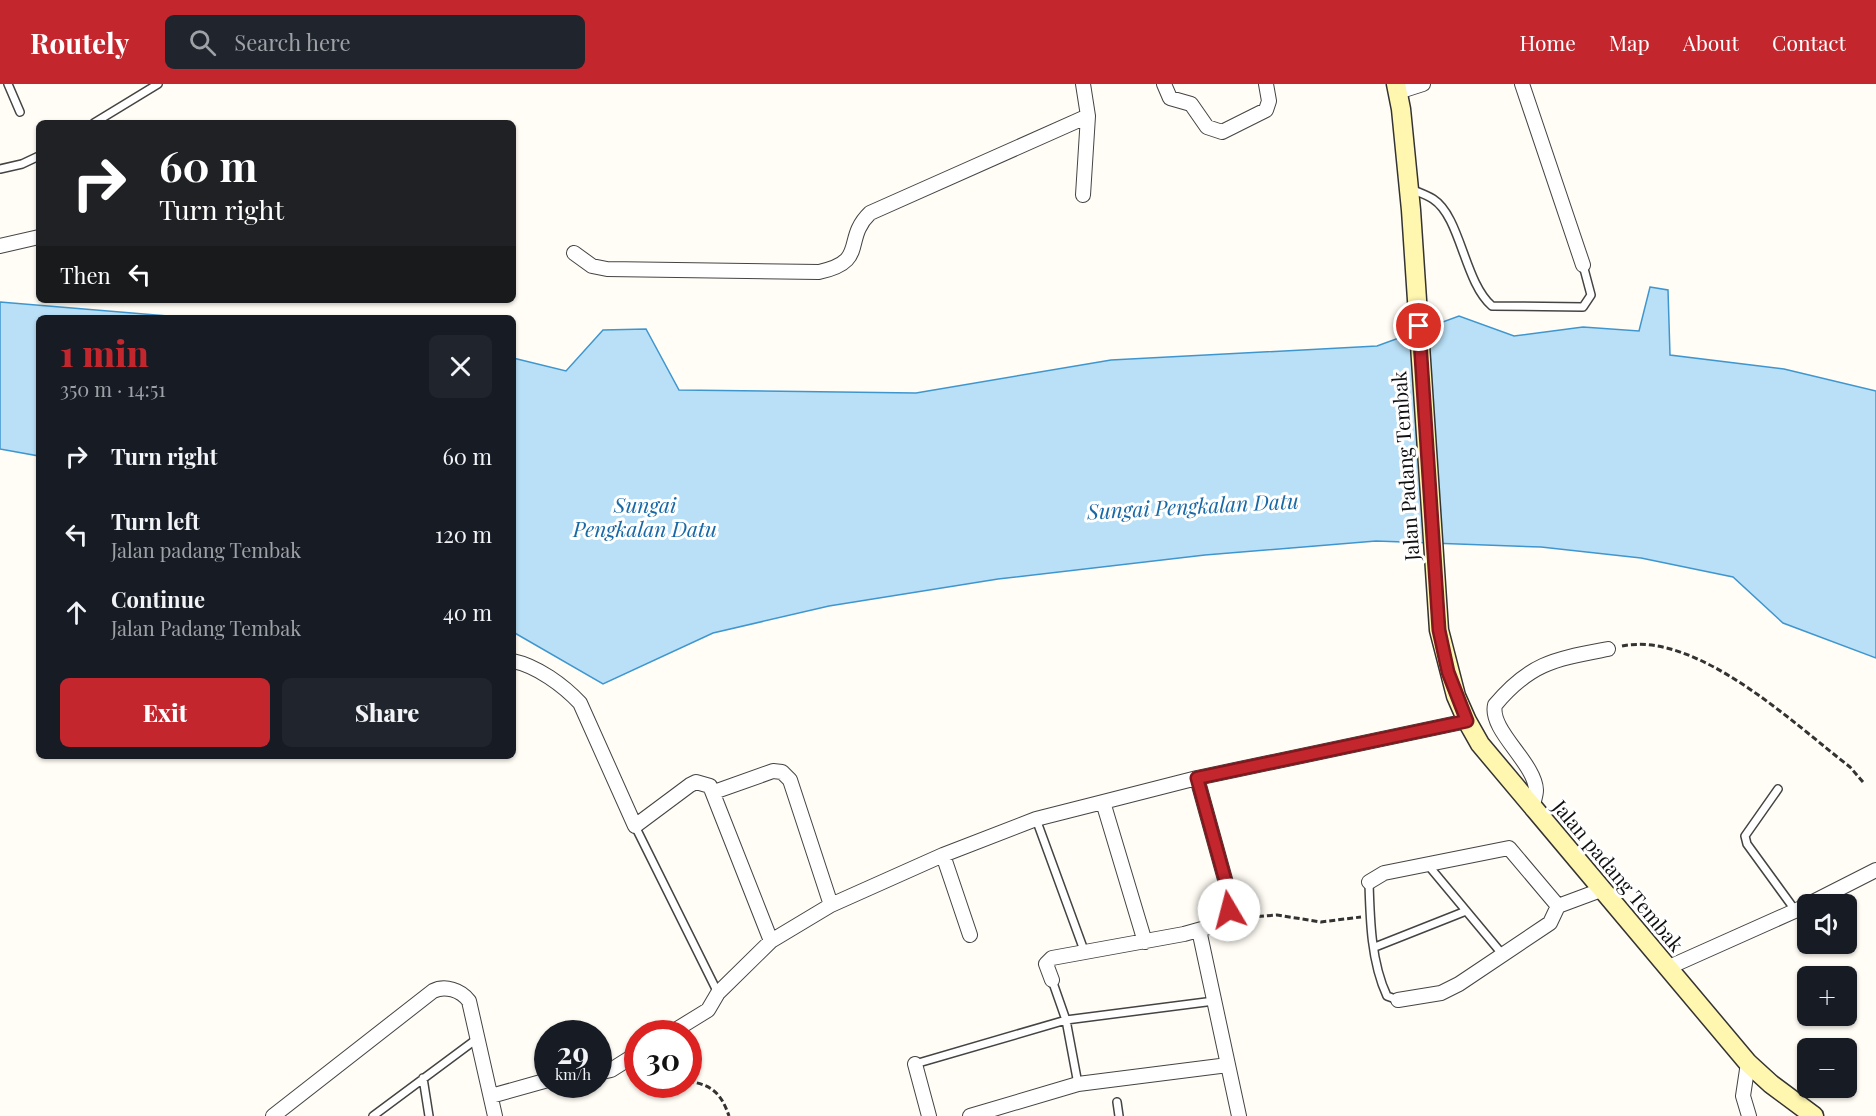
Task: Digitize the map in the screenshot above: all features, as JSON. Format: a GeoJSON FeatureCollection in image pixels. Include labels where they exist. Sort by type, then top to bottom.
{"type":"FeatureCollection","features":[{"type":"Feature","properties":{"kind":"main road","name":"Jalan Padang Tembak"},"geometry":{"type":"LineString","coordinates":[[1397,88],[1411,210],[1439,630]]}},
{"type":"Feature","properties":{"kind":"main road","name":"Jalan padang Tembak"},"geometry":{"type":"LineString","coordinates":[[1439,630],[1448,672],[1467,721],[1487,753],[1748,1063],[1771,1084],[1815,1116]]}},
{"type":"Feature","properties":{"kind":"street"},"geometry":{"type":"LineString","coordinates":[[1083,84],[1088,117],[1083,195]]}},
{"type":"Feature","properties":{"kind":"street"},"geometry":{"type":"LineString","coordinates":[[1164,84],[1170,98],[1191,104],[1207,127],[1222,132],[1266,110],[1269,101],[1266,84]]}},
{"type":"Feature","properties":{"kind":"street"},"geometry":{"type":"LineString","coordinates":[[1397,88],[1423,84]]}},
{"type":"Feature","properties":{"kind":"street"},"geometry":{"type":"LineString","coordinates":[[1522,84],[1583,265]]}},
{"type":"Feature","properties":{"kind":"street"},"geometry":{"type":"LineString","coordinates":[[574,253],[592,266],[607,269],[819,272],[833,269],[847,263],[853,253],[858,228],[870,213],[1088,117]]}},
{"type":"Feature","properties":{"kind":"street"},"geometry":{"type":"LineString","coordinates":[[0,246],[36,238]]}},
{"type":"Feature","properties":{"kind":"street"},"geometry":{"type":"LineString","coordinates":[[1532,809],[1536,789],[1495,717],[1495,705],[1515,681],[1532,670],[1558,659],[1608,649]]}},
{"type":"Feature","properties":{"kind":"street"},"geometry":{"type":"LineString","coordinates":[[516,662],[535,669],[570,693],[579,703],[635,826],[696,782],[710,786],[771,941]]}},
{"type":"Feature","properties":{"kind":"street"},"geometry":{"type":"LineString","coordinates":[[692,1020],[708,1010],[718,993],[771,941],[831,905],[943,855],[1036,819],[1197,778],[1467,721]]}},
{"type":"Feature","properties":{"kind":"street"},"geometry":{"type":"LineString","coordinates":[[714,792],[774,771],[782,772],[790,780],[831,905]]}},
{"type":"Feature","properties":{"kind":"street"},"geometry":{"type":"LineString","coordinates":[[1052,980],[1046,968],[1048,960],[1199,930],[1223,920],[1231,901],[1197,778]]}},
{"type":"Feature","properties":{"kind":"street"},"geometry":{"type":"LineString","coordinates":[[1103,802],[1145,942]]}},
{"type":"Feature","properties":{"kind":"street"},"geometry":{"type":"LineString","coordinates":[[1369,882],[1384,873],[1509,848],[1558,906]]}},
{"type":"Feature","properties":{"kind":"street"},"geometry":{"type":"LineString","coordinates":[[943,855],[970,935]]}},
{"type":"Feature","properties":{"kind":"street"},"geometry":{"type":"LineString","coordinates":[[1828,894],[1876,870]]}},
{"type":"Feature","properties":{"kind":"street"},"geometry":{"type":"LineString","coordinates":[[1398,1000],[1441,993],[1459,984],[1550,923],[1558,906],[1601,890]]}},
{"type":"Feature","properties":{"kind":"street"},"geometry":{"type":"LineString","coordinates":[[1667,968],[1797,909]]}},
{"type":"Feature","properties":{"kind":"street"},"geometry":{"type":"LineString","coordinates":[[1199,930],[1239,1116]]}},
{"type":"Feature","properties":{"kind":"street"},"geometry":{"type":"LineString","coordinates":[[273,1116],[436,989],[448,989],[466,998],[478,1038],[495,1116]]}},
{"type":"Feature","properties":{"kind":"street"},"geometry":{"type":"LineString","coordinates":[[1748,1063],[1743,1096],[1749,1116]]}},
{"type":"Feature","properties":{"kind":"street"},"geometry":{"type":"LineString","coordinates":[[915,1064],[929,1116]]}},
{"type":"Feature","properties":{"kind":"street"},"geometry":{"type":"LineString","coordinates":[[970,1116],[1078,1084],[1228,1065]]}},
{"type":"Feature","properties":{"kind":"street"},"geometry":{"type":"LineString","coordinates":[[491,1096],[534,1084]]}},
{"type":"Feature","properties":{"kind":"lane"},"geometry":{"type":"LineString","coordinates":[[8,84],[20,112]]}},
{"type":"Feature","properties":{"kind":"lane"},"geometry":{"type":"LineString","coordinates":[[99,120],[158,84]]}},
{"type":"Feature","properties":{"kind":"lane"},"geometry":{"type":"LineString","coordinates":[[0,169],[22,164],[36,157]]}},
{"type":"Feature","properties":{"kind":"lane"},"geometry":{"type":"LineString","coordinates":[[1409,188],[1434,199],[1444,211],[1467,258],[1476,286],[1492,306],[1583,307],[1591,295],[1583,265]]}},
{"type":"Feature","properties":{"kind":"lane"},"geometry":{"type":"LineString","coordinates":[[1778,789],[1745,836],[1747,844],[1797,898]]}},
{"type":"Feature","properties":{"kind":"lane"},"geometry":{"type":"LineString","coordinates":[[1036,819],[1085,953]]}},
{"type":"Feature","properties":{"kind":"lane"},"geometry":{"type":"LineString","coordinates":[[635,826],[718,993]]}},
{"type":"Feature","properties":{"kind":"lane"},"geometry":{"type":"LineString","coordinates":[[1428,865],[1503,955]]}},
{"type":"Feature","properties":{"kind":"lane"},"geometry":{"type":"LineString","coordinates":[[1369,882],[1370,915],[1381,983],[1387,996],[1398,1000]]}},
{"type":"Feature","properties":{"kind":"lane"},"geometry":{"type":"LineString","coordinates":[[1375,947],[1466,910]]}},
{"type":"Feature","properties":{"kind":"lane"},"geometry":{"type":"LineString","coordinates":[[1052,980],[1066,1020],[1078,1084]]}},
{"type":"Feature","properties":{"kind":"lane"},"geometry":{"type":"LineString","coordinates":[[915,1064],[1066,1020],[1214,1001]]}},
{"type":"Feature","properties":{"kind":"lane"},"geometry":{"type":"LineString","coordinates":[[373,1116],[478,1038]]}},
{"type":"Feature","properties":{"kind":"lane"},"geometry":{"type":"LineString","coordinates":[[423,1078],[429,1116]]}},
{"type":"Feature","properties":{"kind":"lane"},"geometry":{"type":"LineString","coordinates":[[1117,1102],[1119,1116]]}},
{"type":"Feature","properties":{"kind":"path"},"geometry":{"type":"LineString","coordinates":[[1608,649],[1630,644],[1680,650],[1722,669],[1850,766],[1863,782]]}},
{"type":"Feature","properties":{"kind":"path"},"geometry":{"type":"LineString","coordinates":[[1223,920],[1276,915],[1322,922],[1370,915]]}},
{"type":"Feature","properties":{"kind":"path"},"geometry":{"type":"LineString","coordinates":[[702,1085],[714,1089],[721,1095],[729,1116]]}},
{"type":"Feature","properties":{"kind":"water","name":"Sungai Pengkalan Datu"},"geometry":{"type":"Polygon","coordinates":[[[1650,287],[1668,290],[1670,355],[1784,369],[1876,391],[1876,658],[1783,623],[1733,577],[1641,558],[1541,547],[1376,541],[1205,555],[998,579],[829,606],[713,633],[603,684],[516,634],[516,359],[566,371],[603,330],[646,329],[679,390],[916,393],[1111,360],[1377,346],[1459,316],[1514,336],[1583,327],[1639,331],[1650,287]]]}},
{"type":"Feature","properties":{"kind":"water"},"geometry":{"type":"Polygon","coordinates":[[[0,302],[156,315],[36,315],[36,455],[0,449],[0,302]]]}},
{"type":"Feature","properties":{"kind":"route"},"geometry":{"type":"LineString","coordinates":[[1229,910],[1231,901],[1197,778],[1467,721],[1448,672],[1439,630],[1419,326]]}}]}
